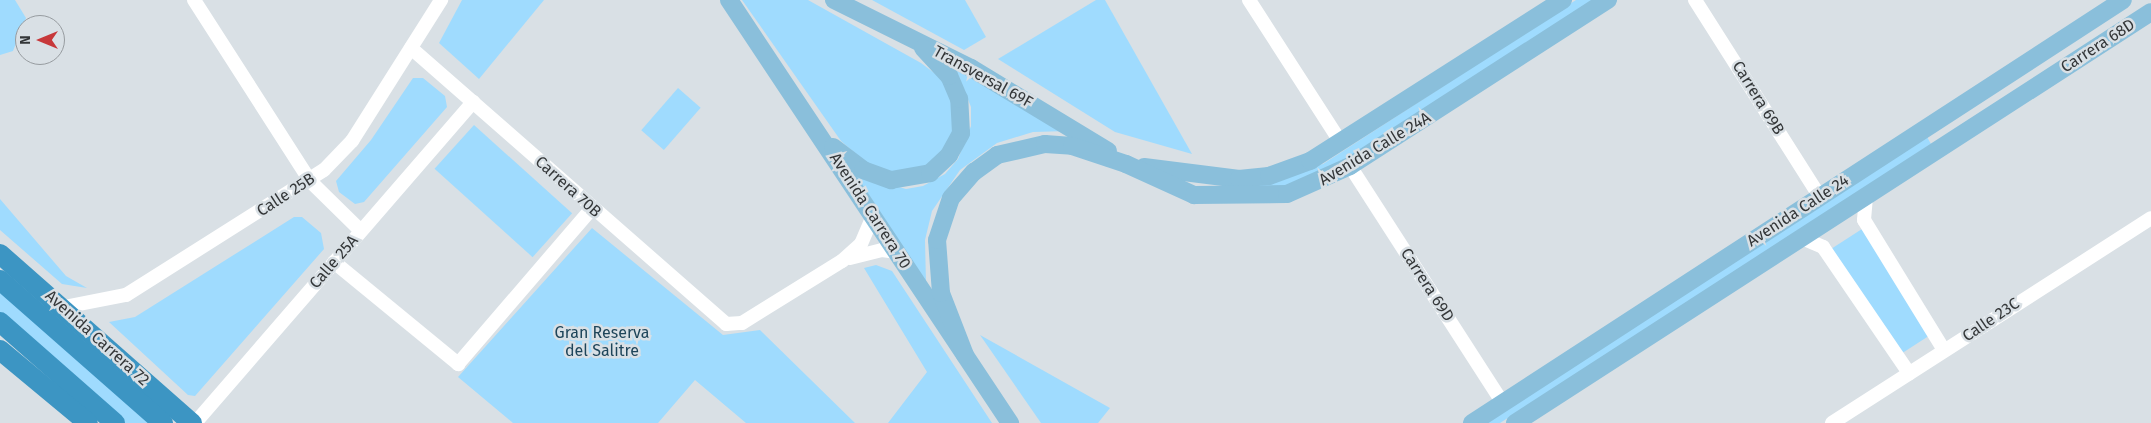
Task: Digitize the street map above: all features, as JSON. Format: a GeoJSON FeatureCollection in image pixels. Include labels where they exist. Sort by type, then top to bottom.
{"type":"FeatureCollection","features":[{"type":"Feature","properties":{"kind":"highway","name":"Avenida Carrera 72"},"geometry":{"type":"LineString","coordinates":[[0,254],[64,307],[194,423]]}},
{"type":"Feature","properties":{"kind":"highway","name":"Avenida Carrera 72"},"geometry":{"type":"LineString","coordinates":[[0,280],[163,423]]}},
{"type":"Feature","properties":{"kind":"highway"},"geometry":{"type":"LineString","coordinates":[[0,322],[115,423]]}},
{"type":"Feature","properties":{"kind":"highway"},"geometry":{"type":"LineString","coordinates":[[0,350],[79,419]]}},
{"type":"Feature","properties":{"kind":"main road","name":"Avenida Carrera 70"},"geometry":{"type":"LineString","coordinates":[[729,0],[1010,423]]}},
{"type":"Feature","properties":{"kind":"main road","name":"Transversal 69F"},"geometry":{"type":"LineString","coordinates":[[834,0],[913,38],[1081,132],[1126,164]]}},
{"type":"Feature","properties":{"kind":"main road","name":"Avenida Calle 24A"},"geometry":{"type":"LineString","coordinates":[[1126,164],[1238,179],[1293,168],[1342,143],[1563,0]]}},
{"type":"Feature","properties":{"kind":"main road","name":"Avenida Calle 24A"},"geometry":{"type":"LineString","coordinates":[[1126,164],[1171,188],[1216,198],[1287,194],[1350,166],[1608,0]]}},
{"type":"Feature","properties":{"kind":"main road","name":"Avenida Calle 24"},"geometry":{"type":"LineString","coordinates":[[1472,423],[2124,0]]}},
{"type":"Feature","properties":{"kind":"main road","name":"Carrera 68D"},"geometry":{"type":"LineString","coordinates":[[2046,81],[2151,12]]}},
{"type":"Feature","properties":{"kind":"main road"},"geometry":{"type":"LineString","coordinates":[[2046,81],[2079,28]]}},
{"type":"Feature","properties":{"kind":"main road"},"geometry":{"type":"LineString","coordinates":[[821,137],[863,170],[890,180],[930,173],[950,155],[960,133],[959,99],[949,76],[913,38]]}},
{"type":"Feature","properties":{"kind":"main road","name":"Avenida Calle 24"},"geometry":{"type":"LineString","coordinates":[[1515,423],[2046,81]]}},
{"type":"Feature","properties":{"kind":"main road"},"geometry":{"type":"LineString","coordinates":[[1946,115],[2023,95]]}},
{"type":"Feature","properties":{"kind":"main road"},"geometry":{"type":"LineString","coordinates":[[965,355],[936,268],[941,219],[963,183],[998,155],[1045,144],[1096,152],[1126,164]]}},
{"type":"Feature","properties":{"kind":"street"},"geometry":{"type":"LineString","coordinates":[[194,0],[310,181],[360,231]]}},
{"type":"Feature","properties":{"kind":"street","name":"Calle 25B"},"geometry":{"type":"LineString","coordinates":[[64,307],[126,296],[310,181],[352,141],[441,0]]}},
{"type":"Feature","properties":{"kind":"street"},"geometry":{"type":"LineString","coordinates":[[1249,0],[1342,143]]}},
{"type":"Feature","properties":{"kind":"street","name":"Carrera 69B"},"geometry":{"type":"LineString","coordinates":[[1695,0],[1820,197]]}},
{"type":"Feature","properties":{"kind":"street","name":"Carrera 70B"},"geometry":{"type":"LineString","coordinates":[[411,48],[726,324],[742,323],[842,261]]}},
{"type":"Feature","properties":{"kind":"street","name":"Calle 25A"},"geometry":{"type":"LineString","coordinates":[[194,423],[472,102]]}},
{"type":"Feature","properties":{"kind":"street","name":"Carrera 69D"},"geometry":{"type":"LineString","coordinates":[[1350,166],[1503,403]]}},
{"type":"Feature","properties":{"kind":"street"},"geometry":{"type":"LineString","coordinates":[[1866,197],[1864,220],[1944,350]]}},
{"type":"Feature","properties":{"kind":"street"},"geometry":{"type":"LineString","coordinates":[[334,262],[458,364],[592,208]]}},
{"type":"Feature","properties":{"kind":"street"},"geometry":{"type":"LineString","coordinates":[[842,261],[861,244],[873,216]]}},
{"type":"Feature","properties":{"kind":"street","name":"Calle 23C"},"geometry":{"type":"LineString","coordinates":[[1832,423],[2151,218]]}},
{"type":"Feature","properties":{"kind":"street"},"geometry":{"type":"LineString","coordinates":[[1802,238],[1823,247],[1909,373]]}},
{"type":"Feature","properties":{"kind":"street"},"geometry":{"type":"LineString","coordinates":[[842,261],[872,251],[897,252]]}},
{"type":"Feature","properties":{"kind":"green space"},"geometry":{"type":"Polygon","coordinates":[[[0,0],[15,0],[24,15],[15,15],[15,46],[13,51],[0,55],[0,0]]]}},
{"type":"Feature","properties":{"kind":"green space"},"geometry":{"type":"Polygon","coordinates":[[[462,0],[544,0],[479,79],[439,43],[462,0]]]}},
{"type":"Feature","properties":{"kind":"green space"},"geometry":{"type":"Polygon","coordinates":[[[742,0],[808,0],[921,63],[941,78],[952,97],[954,134],[932,163],[914,171],[893,173],[871,167],[841,141],[742,0]]]}},
{"type":"Feature","properties":{"kind":"green space"},"geometry":{"type":"Polygon","coordinates":[[[872,0],[965,0],[986,37],[964,50],[872,0]]]}},
{"type":"Feature","properties":{"kind":"green space"},"geometry":{"type":"Polygon","coordinates":[[[1096,0],[1105,0],[1192,154],[1115,132],[998,59],[1096,0]]]}},
{"type":"Feature","properties":{"kind":"green space"},"geometry":{"type":"Polygon","coordinates":[[[1576,0],[1596,0],[1347,160],[1289,186],[1259,190],[1242,184],[1323,164],[1576,0]]]}},
{"type":"Feature","properties":{"kind":"green space"},"geometry":{"type":"Polygon","coordinates":[[[955,67],[1068,131],[1033,132],[997,143],[960,170],[932,211],[925,240],[926,283],[856,175],[906,189],[923,186],[945,174],[958,159],[971,126],[971,107],[955,67]]]}},
{"type":"Feature","properties":{"kind":"green space"},"geometry":{"type":"Polygon","coordinates":[[[413,78],[423,78],[445,96],[447,107],[364,202],[355,204],[339,192],[336,181],[371,140],[413,78]]]}},
{"type":"Feature","properties":{"kind":"green space"},"geometry":{"type":"Polygon","coordinates":[[[678,88],[701,108],[664,150],[641,130],[678,88]]]}},
{"type":"Feature","properties":{"kind":"green space"},"geometry":{"type":"Polygon","coordinates":[[[474,125],[572,213],[533,257],[435,169],[474,125]]]}},
{"type":"Feature","properties":{"kind":"green space"},"geometry":{"type":"Polygon","coordinates":[[[1926,135],[1931,144],[1689,302],[1500,423],[1483,423],[1926,135]]]}},
{"type":"Feature","properties":{"kind":"green space"},"geometry":{"type":"Polygon","coordinates":[[[0,199],[66,276],[87,288],[62,284],[0,230],[0,199]]]}},
{"type":"Feature","properties":{"kind":"green space"},"geometry":{"type":"Polygon","coordinates":[[[294,217],[302,217],[321,233],[324,249],[195,396],[188,395],[109,322],[135,317],[294,217]]]}},
{"type":"Feature","properties":{"kind":"green space","name":"Gran Reserva del Salitre"},"geometry":{"type":"Polygon","coordinates":[[[592,228],[723,335],[760,330],[855,423],[746,423],[695,380],[658,423],[513,423],[458,377],[592,228]]]}},
{"type":"Feature","properties":{"kind":"green space"},"geometry":{"type":"Polygon","coordinates":[[[1862,229],[1931,335],[1900,354],[1832,249],[1862,229]]]}},
{"type":"Feature","properties":{"kind":"green space"},"geometry":{"type":"Polygon","coordinates":[[[876,265],[892,271],[992,423],[888,423],[927,372],[864,268],[876,265]]]}},
{"type":"Feature","properties":{"kind":"green space"},"geometry":{"type":"Polygon","coordinates":[[[0,288],[154,423],[125,423],[0,315],[0,288]]]}},
{"type":"Feature","properties":{"kind":"green space"},"geometry":{"type":"Polygon","coordinates":[[[980,335],[1110,408],[1098,423],[1041,423],[980,335]]]}}]}
